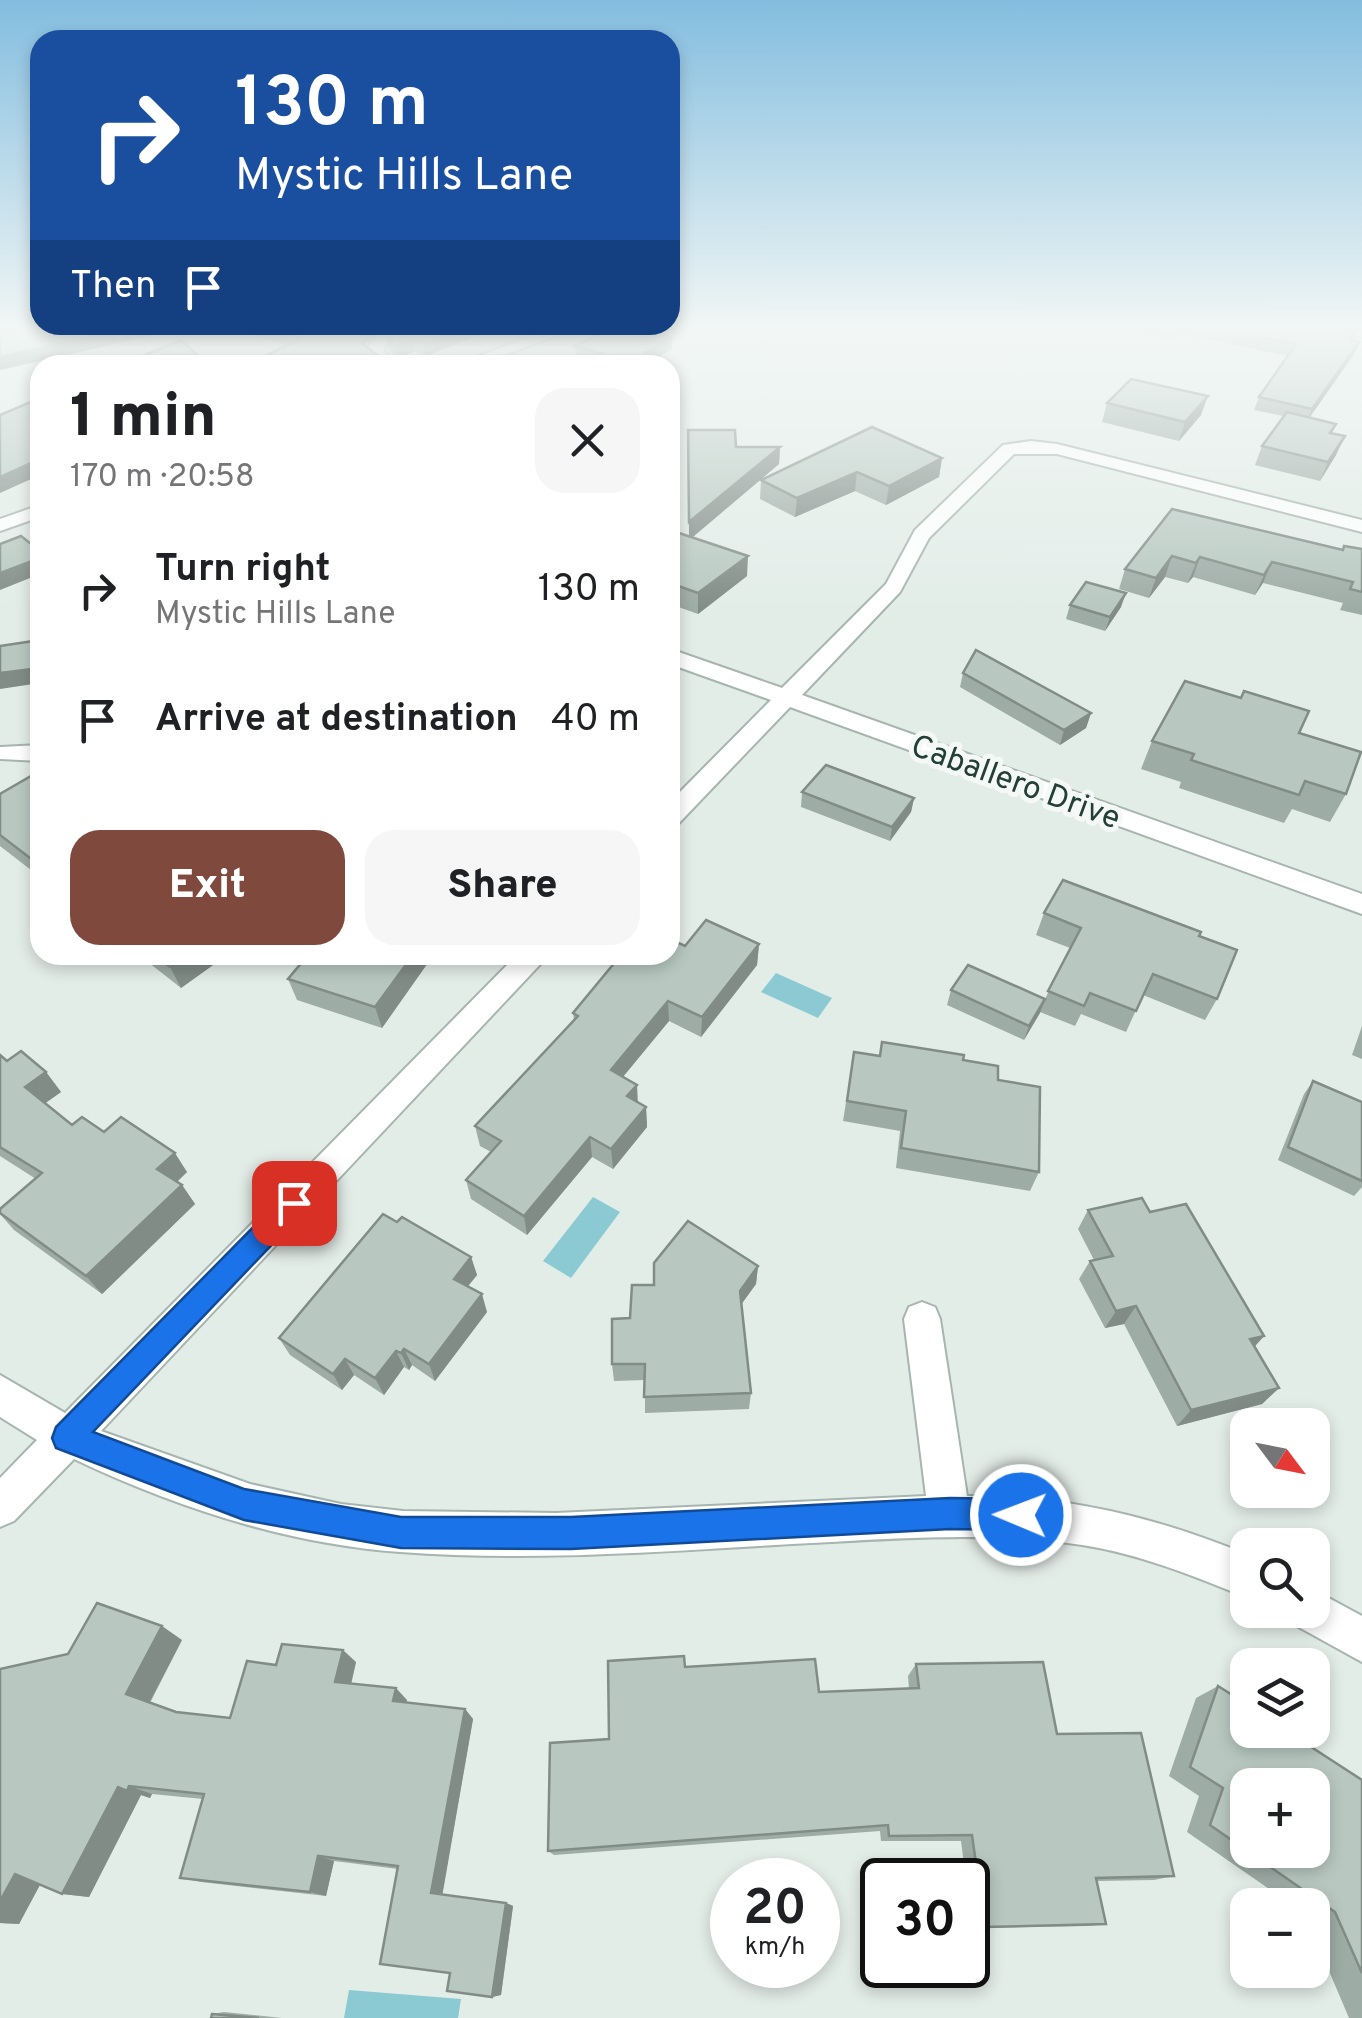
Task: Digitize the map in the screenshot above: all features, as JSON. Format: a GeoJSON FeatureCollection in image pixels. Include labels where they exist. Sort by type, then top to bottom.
{"type":"FeatureCollection","features":[{"type":"Feature","properties":{"kind":"street"},"geometry":{"type":"LineString","coordinates":[[680,807],[909,570],[912,546],[1008,448],[1045,447],[1362,526]]}},
{"type":"Feature","properties":{"kind":"street"},"geometry":{"type":"LineString","coordinates":[[0,525],[30,514]]}},
{"type":"Feature","properties":{"kind":"street","name":"Caballero Drive"},"geometry":{"type":"LineString","coordinates":[[680,660],[1362,904]]}},
{"type":"Feature","properties":{"kind":"street"},"geometry":{"type":"LineString","coordinates":[[7,753],[30,754]]}},
{"type":"Feature","properties":{"kind":"street"},"geometry":{"type":"LineString","coordinates":[[0,1507],[525,965]]}},
{"type":"Feature","properties":{"kind":"street"},"geometry":{"type":"LineString","coordinates":[[922,1318],[950,1514]]}},
{"type":"Feature","properties":{"kind":"street"},"geometry":{"type":"LineString","coordinates":[[0,1394],[67,1438],[244,1504],[401,1532],[571,1533],[950,1514],[1021,1515],[1084,1522],[1148,1538],[1230,1571]]}},
{"type":"Feature","properties":{"kind":"street"},"geometry":{"type":"LineString","coordinates":[[1330,1622],[1362,1640]]}},
{"type":"Feature","properties":{"kind":"water"},"geometry":{"type":"Polygon","coordinates":[[[776,973],[832,998],[818,1018],[761,992],[776,973]]]}},
{"type":"Feature","properties":{"kind":"water"},"geometry":{"type":"Polygon","coordinates":[[[593,1197],[620,1212],[571,1278],[543,1261],[593,1197]]]}},
{"type":"Feature","properties":{"kind":"water"},"geometry":{"type":"Polygon","coordinates":[[[349,1990],[461,1999],[458,2018],[344,2018],[349,1990]]]}},
{"type":"Feature","properties":{"kind":"building"},"geometry":{"type":"Polygon","coordinates":[[[0,423],[30,423],[30,464],[0,477],[0,423]]]}},
{"type":"Feature","properties":{"kind":"building"},"geometry":{"type":"Polygon","coordinates":[[[1279,423],[1333,423],[1336,424],[1330,433],[1345,436],[1328,462],[1262,446],[1279,423]]]}},
{"type":"Feature","properties":{"kind":"building"},"geometry":{"type":"Polygon","coordinates":[[[872,427],[942,458],[889,486],[857,472],[797,498],[761,480],[872,427]]]}},
{"type":"Feature","properties":{"kind":"building"},"geometry":{"type":"Polygon","coordinates":[[[688,430],[735,430],[736,447],[780,447],[689,522],[688,430]]]}},
{"type":"Feature","properties":{"kind":"building"},"geometry":{"type":"Polygon","coordinates":[[[1172,509],[1343,550],[1344,546],[1362,549],[1362,592],[1350,589],[1353,582],[1272,562],[1264,575],[1200,557],[1196,563],[1172,556],[1156,578],[1125,569],[1172,509]]]}},
{"type":"Feature","properties":{"kind":"building"},"geometry":{"type":"Polygon","coordinates":[[[680,533],[748,556],[698,593],[680,587],[680,533]]]}},
{"type":"Feature","properties":{"kind":"building"},"geometry":{"type":"Polygon","coordinates":[[[21,536],[30,543],[30,562],[0,573],[0,544],[21,536]]]}},
{"type":"Feature","properties":{"kind":"building"},"geometry":{"type":"Polygon","coordinates":[[[1086,582],[1126,593],[1110,617],[1070,605],[1086,582]]]}},
{"type":"Feature","properties":{"kind":"building"},"geometry":{"type":"Polygon","coordinates":[[[30,642],[30,669],[0,673],[0,646],[30,642]]]}},
{"type":"Feature","properties":{"kind":"building"},"geometry":{"type":"Polygon","coordinates":[[[976,650],[1091,713],[1064,730],[963,673],[976,650]]]}},
{"type":"Feature","properties":{"kind":"building"},"geometry":{"type":"Polygon","coordinates":[[[1185,681],[1241,698],[1244,691],[1309,711],[1299,733],[1361,752],[1346,794],[1305,781],[1299,795],[1191,760],[1194,754],[1152,741],[1185,681]]]}},
{"type":"Feature","properties":{"kind":"building"},"geometry":{"type":"Polygon","coordinates":[[[826,765],[914,798],[892,827],[802,792],[826,765]]]}},
{"type":"Feature","properties":{"kind":"building"},"geometry":{"type":"Polygon","coordinates":[[[30,777],[30,858],[0,835],[0,794],[30,777]]]}},
{"type":"Feature","properties":{"kind":"building"},"geometry":{"type":"Polygon","coordinates":[[[1063,880],[1201,932],[1199,936],[1237,950],[1217,999],[1153,974],[1136,1011],[1090,993],[1084,1006],[1048,991],[1081,928],[1044,913],[1063,880]]]}},
{"type":"Feature","properties":{"kind":"building"},"geometry":{"type":"Polygon","coordinates":[[[706,920],[759,944],[702,1017],[668,1001],[611,1070],[637,1085],[627,1096],[646,1107],[611,1149],[590,1137],[524,1216],[466,1180],[501,1141],[475,1126],[578,1016],[573,1013],[613,965],[680,965],[680,944],[685,946],[706,920]]]}},
{"type":"Feature","properties":{"kind":"building"},"geometry":{"type":"Polygon","coordinates":[[[300,965],[406,965],[375,1007],[288,979],[300,965]]]}},
{"type":"Feature","properties":{"kind":"building"},"geometry":{"type":"Polygon","coordinates":[[[968,965],[1045,999],[1029,1026],[951,990],[968,965]]]}},
{"type":"Feature","properties":{"kind":"building"},"geometry":{"type":"Polygon","coordinates":[[[882,1042],[964,1055],[963,1060],[998,1066],[998,1080],[1040,1087],[1039,1172],[901,1148],[906,1111],[847,1101],[854,1052],[880,1056],[882,1042]]]}},
{"type":"Feature","properties":{"kind":"building"},"geometry":{"type":"Polygon","coordinates":[[[21,1051],[46,1072],[25,1087],[72,1125],[82,1117],[104,1132],[121,1117],[175,1153],[157,1169],[182,1185],[86,1276],[0,1213],[42,1173],[0,1147],[0,1055],[7,1061],[21,1051]]]}},
{"type":"Feature","properties":{"kind":"building"},"geometry":{"type":"Polygon","coordinates":[[[1313,1081],[1362,1102],[1362,1181],[1288,1147],[1313,1081]]]}},
{"type":"Feature","properties":{"kind":"building"},"geometry":{"type":"Polygon","coordinates":[[[1142,1198],[1150,1212],[1186,1204],[1264,1336],[1250,1339],[1279,1388],[1191,1410],[1136,1306],[1116,1311],[1090,1261],[1113,1256],[1088,1210],[1142,1198]]]}},
{"type":"Feature","properties":{"kind":"building"},"geometry":{"type":"Polygon","coordinates":[[[383,1214],[397,1222],[402,1217],[471,1257],[454,1279],[482,1294],[429,1364],[404,1349],[401,1353],[396,1351],[375,1378],[345,1359],[333,1374],[279,1338],[383,1214]]]}},
{"type":"Feature","properties":{"kind":"building"},"geometry":{"type":"Polygon","coordinates":[[[688,1221],[758,1266],[740,1291],[751,1393],[644,1397],[645,1364],[612,1364],[612,1319],[630,1318],[632,1285],[654,1285],[654,1263],[688,1221]]]}},
{"type":"Feature","properties":{"kind":"building"},"geometry":{"type":"Polygon","coordinates":[[[97,1603],[162,1626],[126,1694],[176,1712],[230,1718],[247,1661],[276,1665],[282,1644],[343,1650],[335,1682],[396,1688],[393,1701],[465,1709],[431,1893],[506,1903],[492,1997],[447,1991],[450,1973],[380,1964],[398,1866],[318,1856],[310,1892],[180,1878],[204,1794],[129,1786],[127,1791],[118,1787],[62,1894],[15,1874],[0,1901],[0,1669],[68,1654],[97,1603]]]}},
{"type":"Feature","properties":{"kind":"building"},"geometry":{"type":"Polygon","coordinates":[[[684,1656],[685,1667],[815,1659],[819,1692],[919,1688],[916,1664],[1043,1662],[1057,1734],[1141,1733],[1174,1876],[1096,1878],[1106,1924],[990,1927],[990,1858],[975,1858],[972,1835],[889,1836],[888,1825],[548,1851],[550,1743],[609,1739],[608,1661],[684,1656]]]}},
{"type":"Feature","properties":{"kind":"building"},"geometry":{"type":"Polygon","coordinates":[[[1218,1686],[1230,1694],[1230,1748],[1313,1748],[1362,1780],[1362,1973],[1330,1909],[1330,1888],[1301,1888],[1272,1868],[1330,1868],[1330,1768],[1230,1768],[1230,1839],[1210,1825],[1223,1788],[1190,1767],[1218,1686]]]}},
{"type":"Feature","properties":{"kind":"building"},"geometry":{"type":"Polygon","coordinates":[[[212,2014],[259,2018],[211,2018],[212,2014]]]}},
{"type":"Feature","properties":{"kind":"route"},"geometry":{"type":"LineString","coordinates":[[294,1203],[67,1438],[244,1504],[401,1532],[571,1533],[950,1514],[1021,1515]]}}]}
